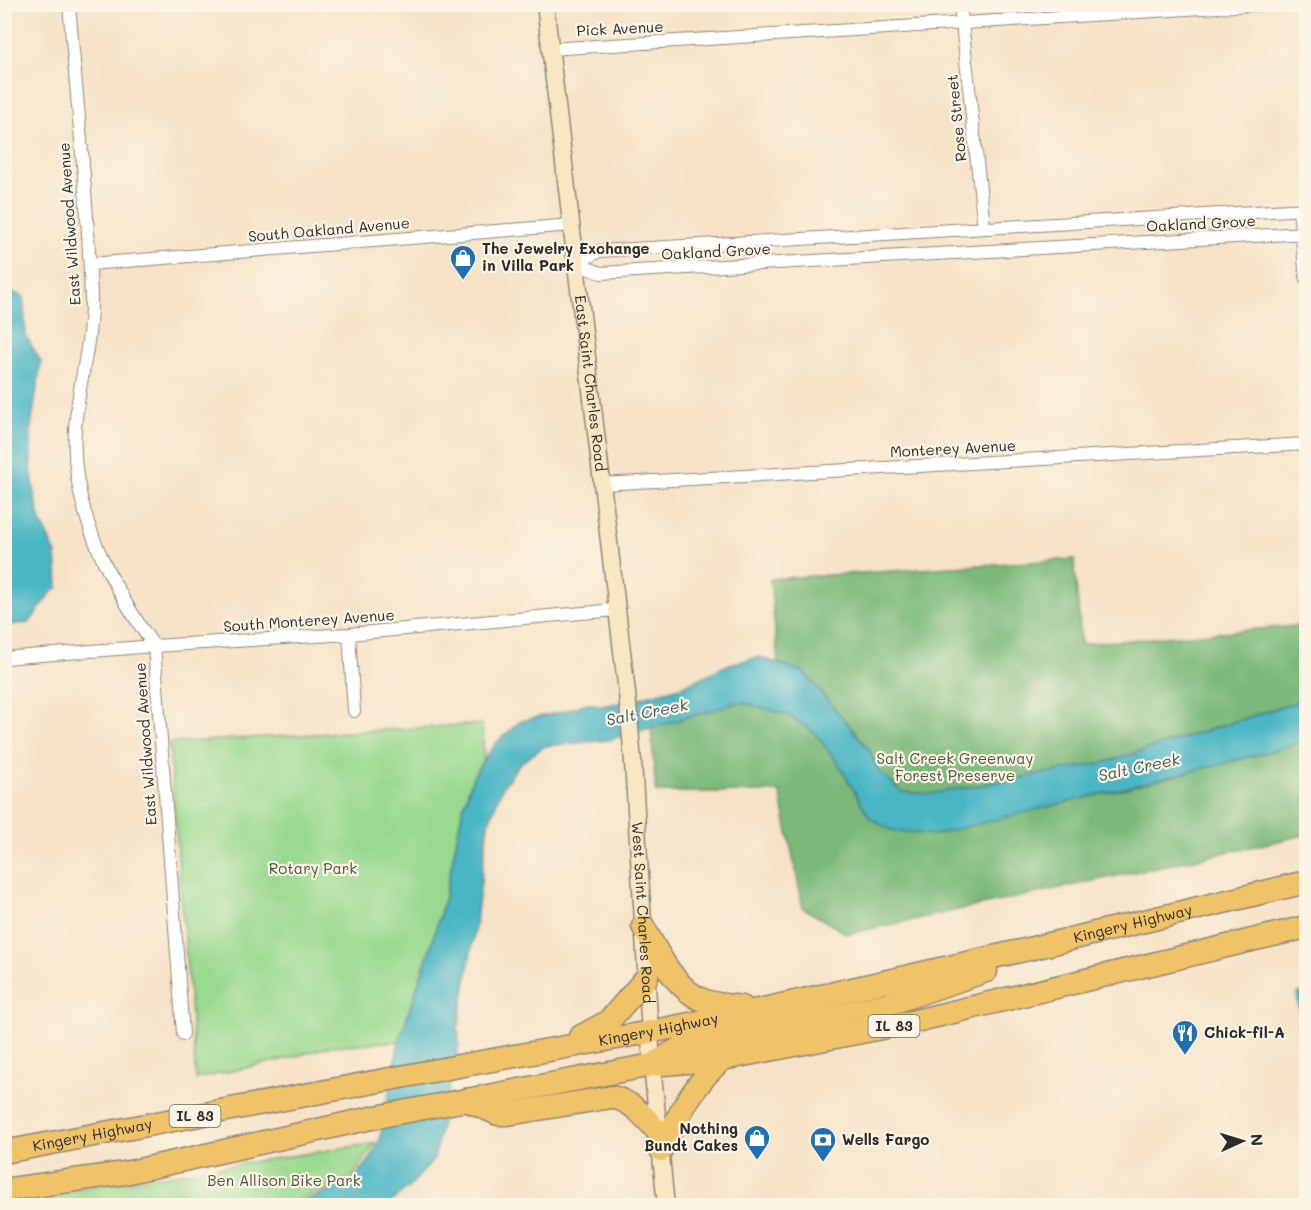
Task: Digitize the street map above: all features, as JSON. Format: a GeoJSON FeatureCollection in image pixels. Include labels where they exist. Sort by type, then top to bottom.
{"type":"FeatureCollection","features":[{"type":"Feature","properties":{"kind":"highway","name":"Kingery Highway"},"geometry":{"type":"LineString","coordinates":[[4,1152],[650,1032],[762,1009],[1033,948],[1306,882]]}},
{"type":"Feature","properties":{"kind":"highway"},"geometry":{"type":"LineString","coordinates":[[643,926],[663,963],[690,993],[706,1002],[762,1009]]}},
{"type":"Feature","properties":{"kind":"highway","name":"IL 83"},"geometry":{"type":"LineString","coordinates":[[4,1191],[125,1173],[376,1117],[652,1065],[723,1059],[907,1023],[1306,927]]}},
{"type":"Feature","properties":{"kind":"highway"},"geometry":{"type":"LineString","coordinates":[[652,1065],[680,1048],[888,1005],[987,970],[1033,948]]}},
{"type":"Feature","properties":{"kind":"highway"},"geometry":{"type":"LineString","coordinates":[[561,1047],[609,1021],[646,977]]}},
{"type":"Feature","properties":{"kind":"highway"},"geometry":{"type":"LineString","coordinates":[[459,1101],[498,1114],[508,1114],[612,1097],[628,1103],[644,1116],[660,1142],[689,1097],[710,1070],[723,1059]]}},
{"type":"Feature","properties":{"kind":"main road","name":"East Saint Charles Road"},"geometry":{"type":"LineString","coordinates":[[545,4],[627,693],[633,762]]}},
{"type":"Feature","properties":{"kind":"main road","name":"West Saint Charles Road"},"geometry":{"type":"LineString","coordinates":[[633,762],[652,1065],[666,1206]]}},
{"type":"Feature","properties":{"kind":"street","name":"East Wildwood Avenue"},"geometry":{"type":"LineString","coordinates":[[69,4],[90,264],[91,309],[75,428],[77,475],[83,505],[99,551],[132,615],[154,646],[183,1034]]}},
{"type":"Feature","properties":{"kind":"street","name":"Rose Street"},"geometry":{"type":"LineString","coordinates":[[960,4],[984,227]]}},
{"type":"Feature","properties":{"kind":"street","name":"Pick Avenue"},"geometry":{"type":"LineString","coordinates":[[550,49],[1266,4]]}},
{"type":"Feature","properties":{"kind":"street","name":"Oakland Grove"},"geometry":{"type":"LineString","coordinates":[[576,264],[599,251],[1303,209]]}},
{"type":"Feature","properties":{"kind":"street"},"geometry":{"type":"LineString","coordinates":[[1303,209],[1306,278]]}},
{"type":"Feature","properties":{"kind":"street","name":"South Oakland Avenue"},"geometry":{"type":"LineString","coordinates":[[90,264],[571,225]]}},
{"type":"Feature","properties":{"kind":"street","name":"Oakland Grove"},"geometry":{"type":"LineString","coordinates":[[576,264],[602,273],[1304,233]]}},
{"type":"Feature","properties":{"kind":"street","name":"Monterey Avenue"},"geometry":{"type":"LineString","coordinates":[[602,484],[1306,444]]}},
{"type":"Feature","properties":{"kind":"street","name":"South Monterey Avenue"},"geometry":{"type":"LineString","coordinates":[[4,658],[349,634],[616,610]]}},
{"type":"Feature","properties":{"kind":"street"},"geometry":{"type":"LineString","coordinates":[[349,634],[354,711]]}},
{"type":"Feature","properties":{"kind":"green space","name":"Salt Creek Greenway Forest Preserve"},"geometry":{"type":"Polygon","coordinates":[[[1074,559],[1081,644],[1306,625],[1306,699],[1107,762],[930,794],[902,792],[878,770],[870,751],[804,672],[778,663],[770,579],[1074,559]]]}},
{"type":"Feature","properties":{"kind":"green space"},"geometry":{"type":"Polygon","coordinates":[[[740,702],[786,714],[800,721],[813,732],[836,758],[870,818],[1082,799],[1306,741],[1306,835],[847,934],[803,908],[780,792],[656,792],[651,728],[740,702]]]}},
{"type":"Feature","properties":{"kind":"green space","name":"Rotary Park"},"geometry":{"type":"Polygon","coordinates":[[[482,724],[484,759],[473,777],[463,808],[445,897],[399,1041],[331,1046],[290,1058],[196,1079],[169,743],[482,724]]]}},
{"type":"Feature","properties":{"kind":"green space","name":"Ben Allison Bike Park"},"geometry":{"type":"Polygon","coordinates":[[[376,1143],[352,1177],[288,1205],[5,1206],[4,1200],[376,1143]]]}},
{"type":"Feature","properties":{"kind":"water"},"geometry":{"type":"Polygon","coordinates":[[[4,290],[23,296],[26,336],[41,362],[31,427],[31,467],[41,522],[56,554],[58,588],[53,590],[29,623],[5,625],[4,290]]]}},
{"type":"Feature","properties":{"kind":"water","name":"Salt Creek"},"geometry":{"type":"Polygon","coordinates":[[[759,657],[804,672],[870,751],[878,770],[902,792],[930,794],[1107,762],[1306,699],[1306,741],[934,835],[891,830],[870,818],[838,763],[814,732],[788,715],[741,702],[608,740],[545,746],[519,764],[502,788],[488,824],[476,921],[458,1028],[459,1043],[434,1159],[409,1187],[387,1205],[294,1206],[353,1180],[369,1161],[379,1142],[399,1041],[445,897],[463,808],[473,777],[499,740],[521,721],[585,704],[620,703],[681,687],[730,664],[759,657]]]}},
{"type":"Feature","properties":{"kind":"water"},"geometry":{"type":"Polygon","coordinates":[[[1306,991],[1306,1047],[1297,994],[1306,991]]]}},
{"type":"Feature","properties":{"kind":"place","name":"The Jewelry Exchange in Villa Park"},"geometry":{"type":"Point","coordinates":[463,281]}},
{"type":"Feature","properties":{"kind":"place","name":"Chick-fil-A"},"geometry":{"type":"Point","coordinates":[1185,1056]}},
{"type":"Feature","properties":{"kind":"place","name":"Nothing Bundt Cakes"},"geometry":{"type":"Point","coordinates":[757,1161]}},
{"type":"Feature","properties":{"kind":"place","name":"Wells Fargo"},"geometry":{"type":"Point","coordinates":[823,1163]}}]}
